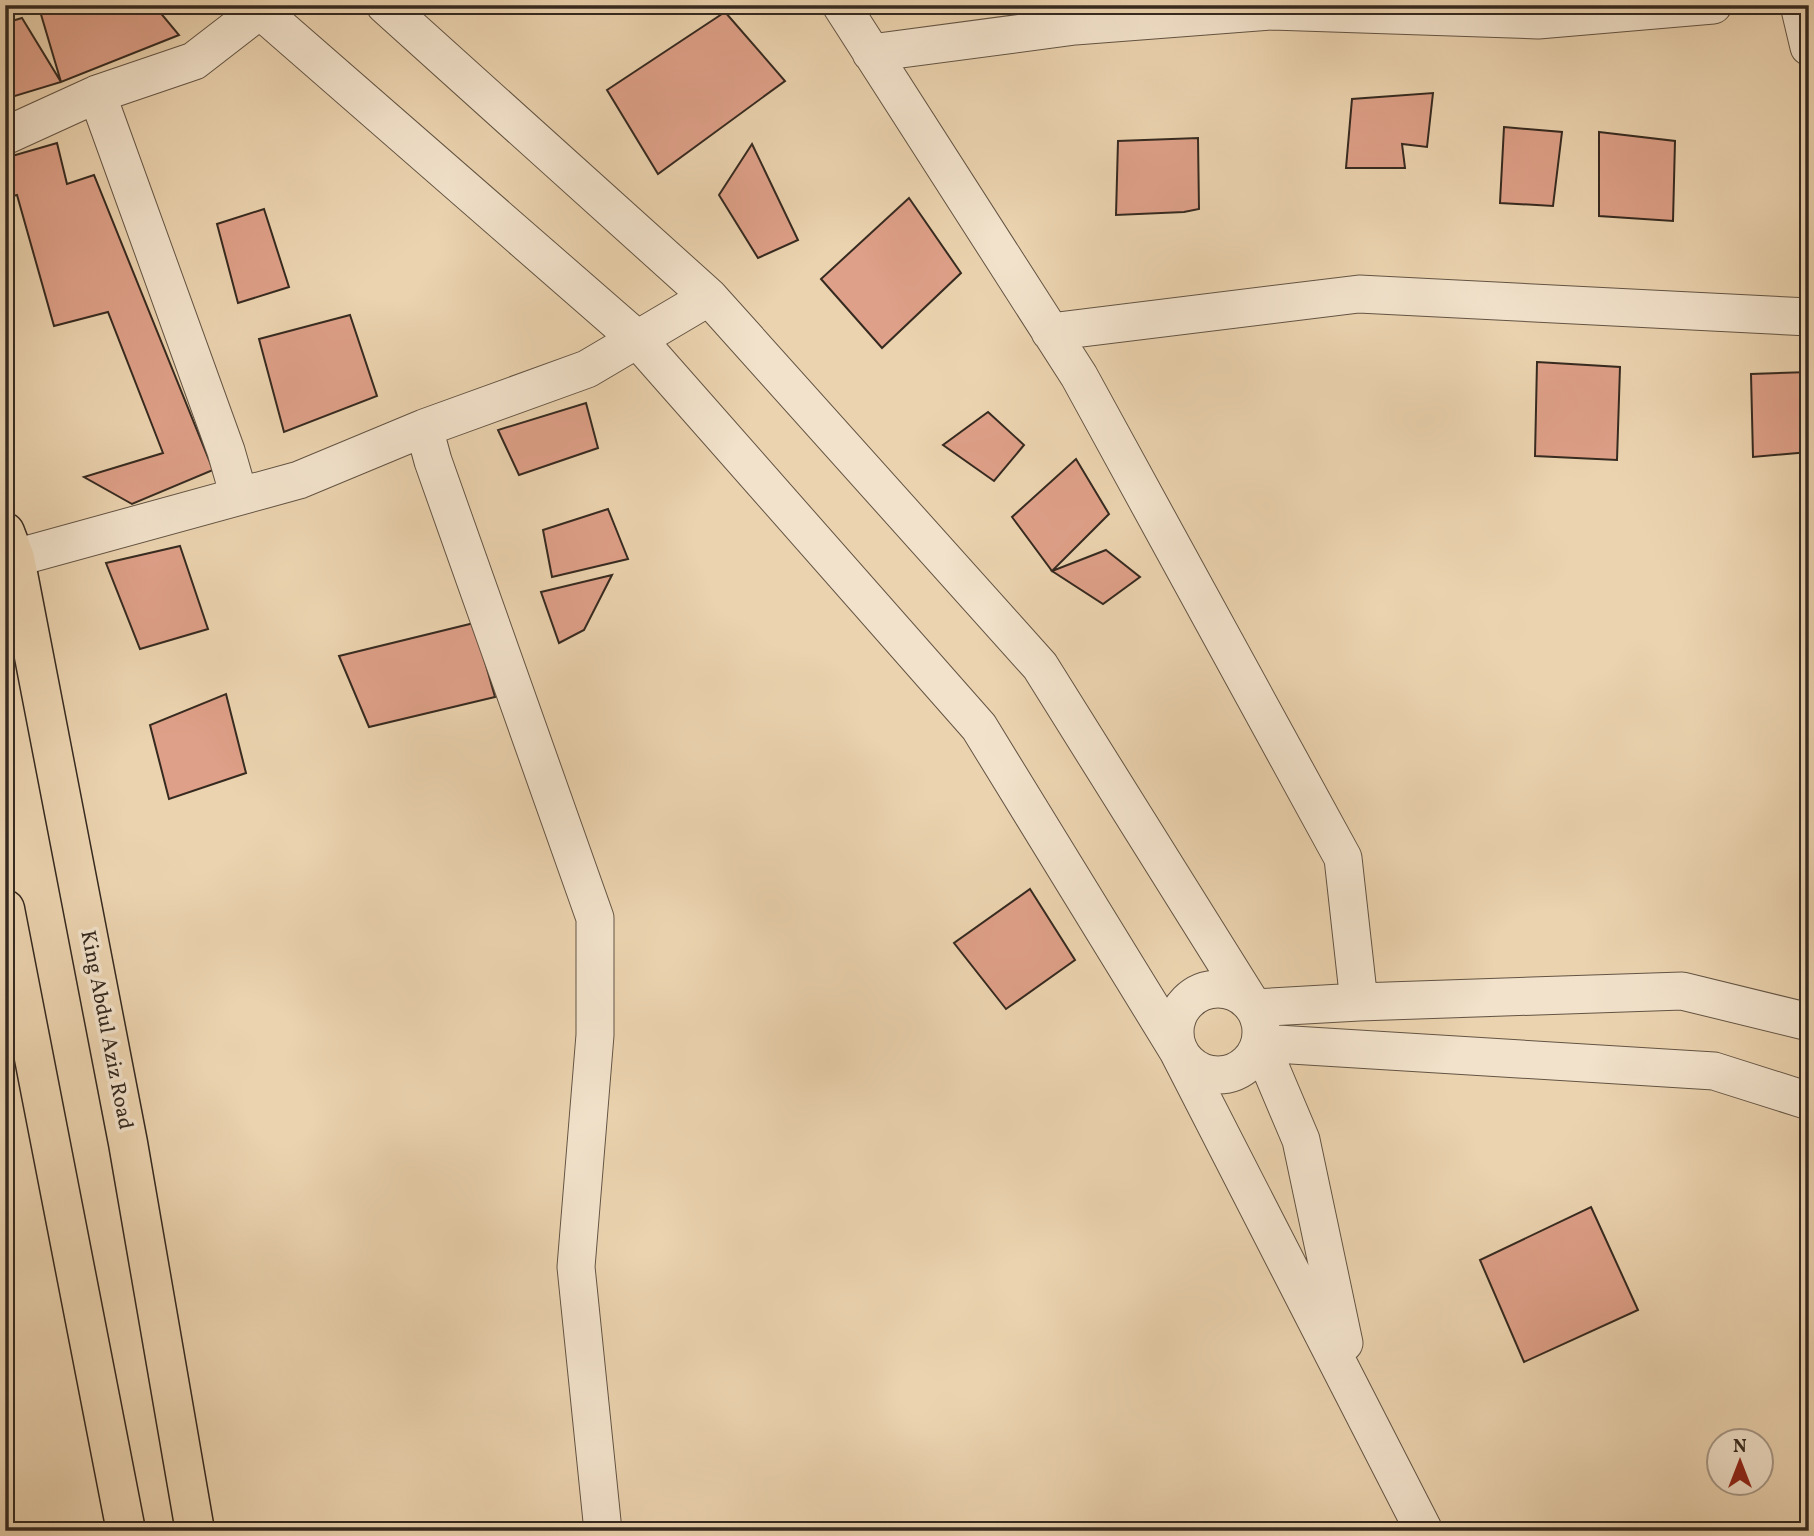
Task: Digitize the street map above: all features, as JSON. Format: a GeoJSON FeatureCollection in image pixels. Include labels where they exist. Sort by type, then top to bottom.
{"type":"FeatureCollection","features":[{"type":"Feature","properties":{"kind":"main road","name":"King Abdul Aziz Road"},"geometry":{"type":"LineString","coordinates":[[10,545],[128,1143],[195,1531]]}},
{"type":"Feature","properties":{"kind":"main road"},"geometry":{"type":"LineString","coordinates":[[5,909],[126,1531]]}},
{"type":"Feature","properties":{"kind":"street"},"geometry":{"type":"LineString","coordinates":[[385,5],[709,297],[1040,666],[1261,1022],[1260,1043],[1301,1139],[1353,1388]]}},
{"type":"Feature","properties":{"kind":"street"},"geometry":{"type":"LineString","coordinates":[[841,5],[1079,376],[1343,858],[1359,1002]]}},
{"type":"Feature","properties":{"kind":"street"},"geometry":{"type":"LineString","coordinates":[[871,52],[1075,26],[1270,8],[1538,20],[1713,5]]}},
{"type":"Feature","properties":{"kind":"street"},"geometry":{"type":"LineString","coordinates":[[1799,5],[1809,47]]}},
{"type":"Feature","properties":{"kind":"street"},"geometry":{"type":"LineString","coordinates":[[5,136],[97,94],[194,61],[257,8],[637,339],[979,727],[1178,1051],[1424,1531]]}},
{"type":"Feature","properties":{"kind":"street"},"geometry":{"type":"LineString","coordinates":[[97,94],[226,451],[239,496]]}},
{"type":"Feature","properties":{"kind":"street"},"geometry":{"type":"LineString","coordinates":[[1050,332],[1359,294],[1809,317]]}},
{"type":"Feature","properties":{"kind":"street"},"geometry":{"type":"LineString","coordinates":[[10,545],[239,496],[299,480],[424,428],[587,369],[709,297]]}},
{"type":"Feature","properties":{"kind":"street"},"geometry":{"type":"LineString","coordinates":[[424,428],[595,918],[595,1035],[576,1267],[603,1531]]}},
{"type":"Feature","properties":{"kind":"street"},"geometry":{"type":"LineString","coordinates":[[1260,1043],[1250,1061],[1233,1073],[1212,1075],[1192,1067],[1178,1051],[1174,1031],[1179,1011],[1194,995],[1213,989],[1234,991],[1254,1008],[1682,991],[1809,1022]]}},
{"type":"Feature","properties":{"kind":"street"},"geometry":{"type":"LineString","coordinates":[[1260,1043],[1714,1071],[1809,1101]]}},
{"type":"Feature","properties":{"kind":"building"},"geometry":{"type":"Polygon","coordinates":[[[55,5],[154,5],[179,35],[61,82],[40,11],[55,5]]]}},
{"type":"Feature","properties":{"kind":"building"},"geometry":{"type":"Polygon","coordinates":[[[725,12],[785,81],[658,174],[607,90],[725,12]]]}},
{"type":"Feature","properties":{"kind":"building"},"geometry":{"type":"Polygon","coordinates":[[[22,18],[61,82],[5,99],[5,23],[22,18]]]}},
{"type":"Feature","properties":{"kind":"building"},"geometry":{"type":"Polygon","coordinates":[[[1433,93],[1427,147],[1402,144],[1405,168],[1346,168],[1352,99],[1433,93]]]}},
{"type":"Feature","properties":{"kind":"building"},"geometry":{"type":"Polygon","coordinates":[[[1504,127],[1562,132],[1553,206],[1500,203],[1504,127]]]}},
{"type":"Feature","properties":{"kind":"building"},"geometry":{"type":"Polygon","coordinates":[[[1599,132],[1675,141],[1673,221],[1599,216],[1599,132]]]}},
{"type":"Feature","properties":{"kind":"building"},"geometry":{"type":"Polygon","coordinates":[[[1198,138],[1199,209],[1116,215],[1118,141],[1198,138]]]}},
{"type":"Feature","properties":{"kind":"building"},"geometry":{"type":"Polygon","coordinates":[[[57,143],[67,184],[94,175],[213,470],[132,504],[84,477],[163,453],[108,312],[54,326],[17,195],[5,198],[5,158],[57,143]]]}},
{"type":"Feature","properties":{"kind":"building"},"geometry":{"type":"Polygon","coordinates":[[[752,144],[798,240],[758,258],[719,195],[752,144]]]}},
{"type":"Feature","properties":{"kind":"building"},"geometry":{"type":"Polygon","coordinates":[[[909,198],[961,273],[882,348],[821,279],[909,198]]]}},
{"type":"Feature","properties":{"kind":"building"},"geometry":{"type":"Polygon","coordinates":[[[264,209],[289,287],[238,303],[217,224],[264,209]]]}},
{"type":"Feature","properties":{"kind":"building"},"geometry":{"type":"Polygon","coordinates":[[[350,315],[377,396],[284,432],[259,339],[350,315]]]}},
{"type":"Feature","properties":{"kind":"building"},"geometry":{"type":"Polygon","coordinates":[[[1537,362],[1620,367],[1617,460],[1535,456],[1537,362]]]}},
{"type":"Feature","properties":{"kind":"building"},"geometry":{"type":"Polygon","coordinates":[[[1809,372],[1809,452],[1753,457],[1751,374],[1809,372]]]}},
{"type":"Feature","properties":{"kind":"building"},"geometry":{"type":"Polygon","coordinates":[[[586,403],[598,448],[519,475],[498,430],[586,403]]]}},
{"type":"Feature","properties":{"kind":"building"},"geometry":{"type":"Polygon","coordinates":[[[988,412],[1024,445],[994,481],[943,445],[988,412]]]}},
{"type":"Feature","properties":{"kind":"building"},"geometry":{"type":"Polygon","coordinates":[[[1076,459],[1109,514],[1052,571],[1012,517],[1076,459]]]}},
{"type":"Feature","properties":{"kind":"building"},"geometry":{"type":"Polygon","coordinates":[[[608,509],[628,559],[552,577],[543,530],[608,509]]]}},
{"type":"Feature","properties":{"kind":"building"},"geometry":{"type":"Polygon","coordinates":[[[180,546],[208,629],[140,649],[106,563],[180,546]]]}},
{"type":"Feature","properties":{"kind":"building"},"geometry":{"type":"Polygon","coordinates":[[[1106,550],[1140,577],[1103,604],[1052,571],[1106,550]]]}},
{"type":"Feature","properties":{"kind":"building"},"geometry":{"type":"Polygon","coordinates":[[[612,575],[584,630],[559,643],[541,592],[612,575]]]}},
{"type":"Feature","properties":{"kind":"building"},"geometry":{"type":"Polygon","coordinates":[[[474,623],[495,697],[369,727],[339,656],[474,623]]]}},
{"type":"Feature","properties":{"kind":"building"},"geometry":{"type":"Polygon","coordinates":[[[226,694],[246,773],[169,799],[150,725],[226,694]]]}},
{"type":"Feature","properties":{"kind":"building"},"geometry":{"type":"Polygon","coordinates":[[[1030,889],[1075,960],[1006,1009],[954,943],[1030,889]]]}},
{"type":"Feature","properties":{"kind":"building"},"geometry":{"type":"Polygon","coordinates":[[[1591,1207],[1638,1310],[1524,1362],[1480,1260],[1591,1207]]]}}]}
